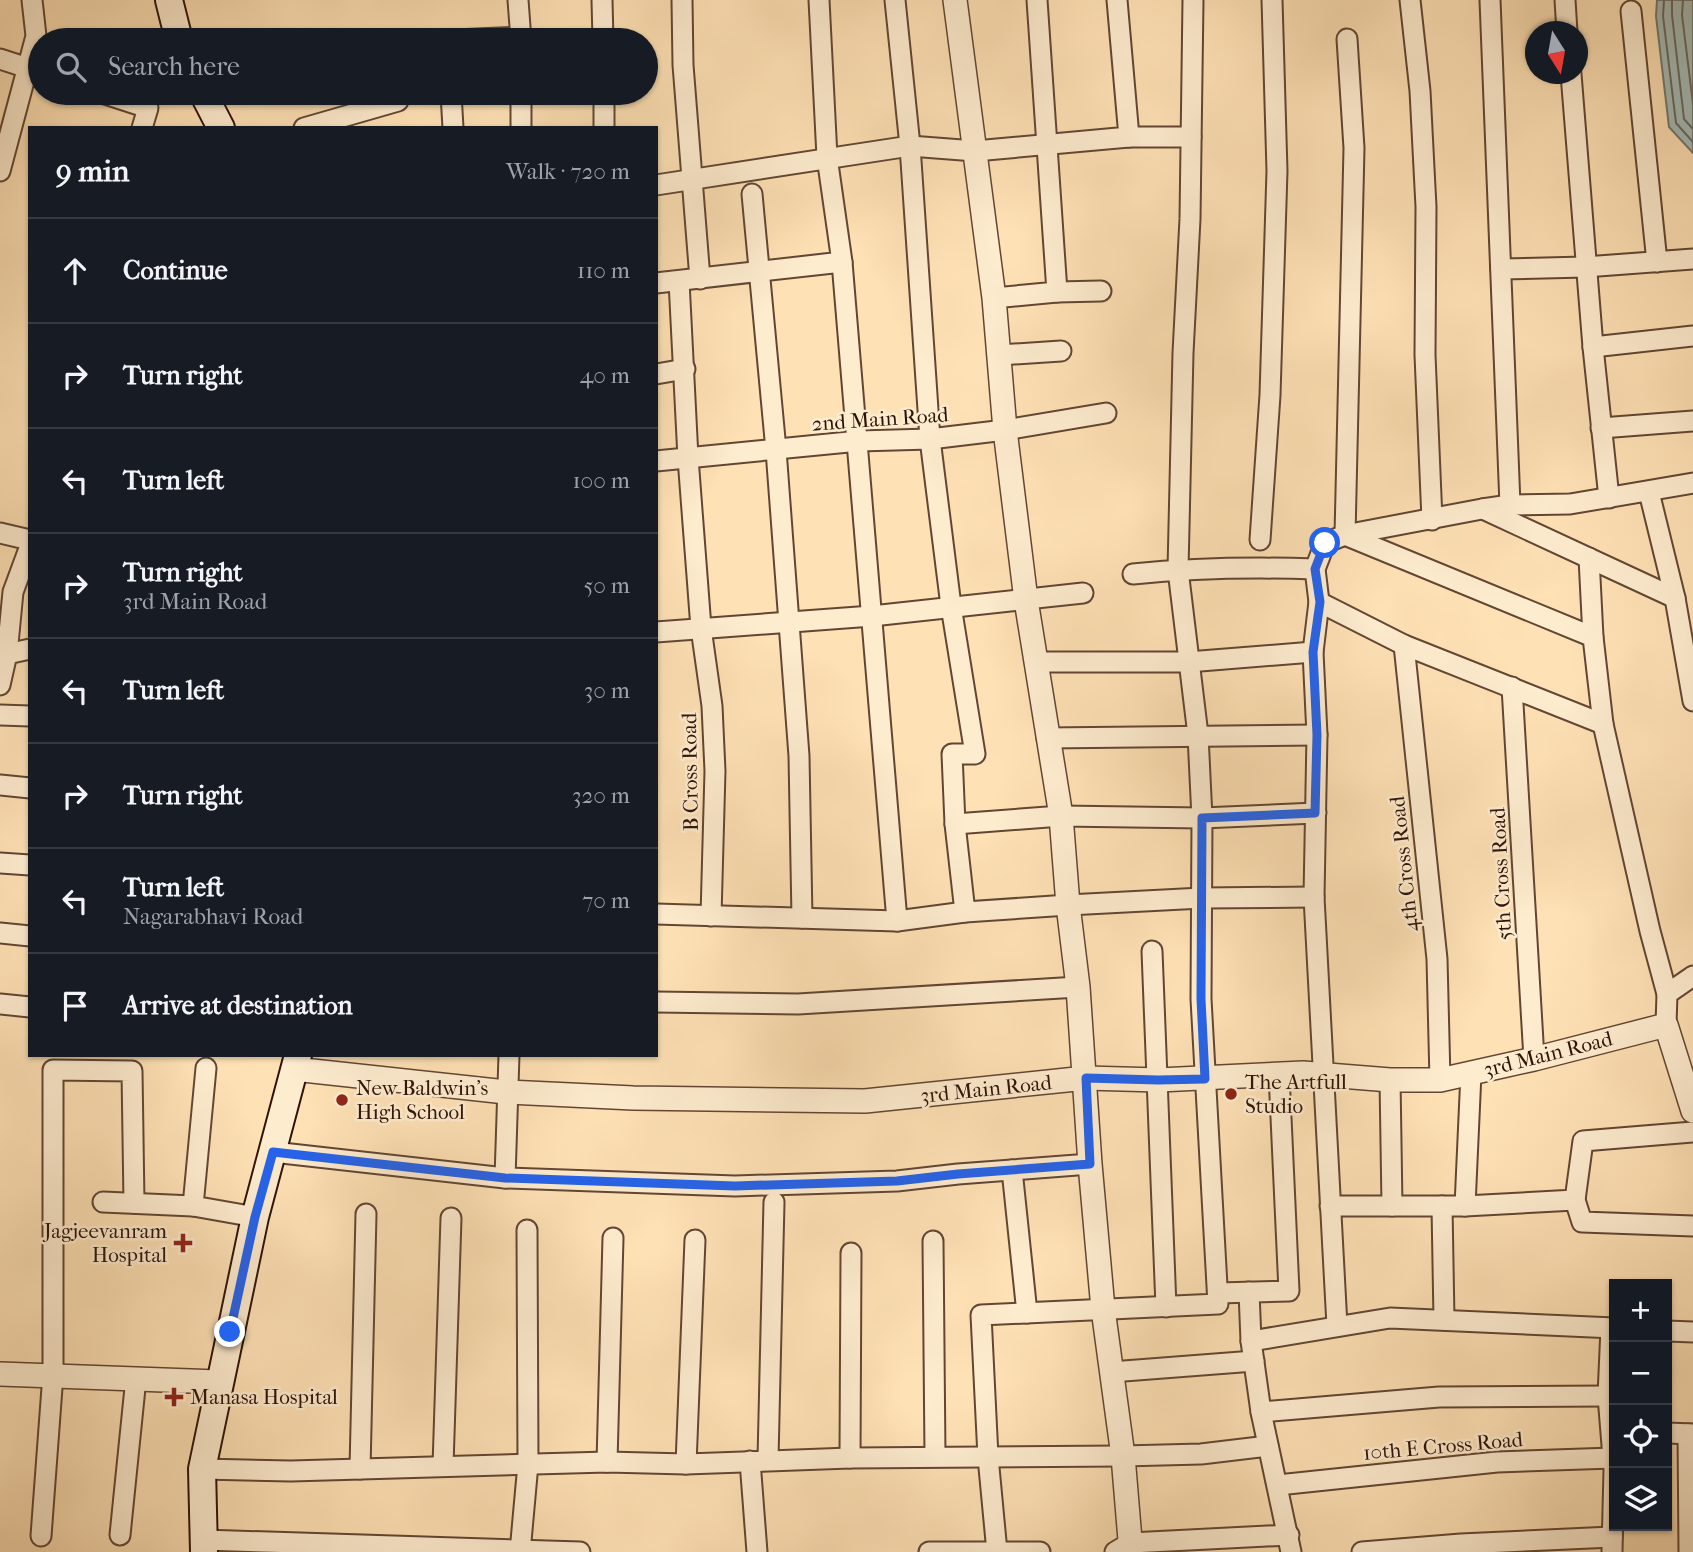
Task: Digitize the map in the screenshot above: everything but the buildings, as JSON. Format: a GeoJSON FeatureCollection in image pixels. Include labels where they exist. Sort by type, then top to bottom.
{"type":"FeatureCollection","features":[{"type":"Feature","properties":{"kind":"main road"},"geometry":{"type":"LineString","coordinates":[[169,0],[176,28]]}},
{"type":"Feature","properties":{"kind":"main road"},"geometry":{"type":"LineString","coordinates":[[209,105],[220,126]]}},
{"type":"Feature","properties":{"kind":"main road"},"geometry":{"type":"LineString","coordinates":[[203,1546],[202,1469],[218,1382],[255,1217],[296,1062]]}},
{"type":"Feature","properties":{"kind":"street"},"geometry":{"type":"LineString","coordinates":[[32,0],[35,28]]}},
{"type":"Feature","properties":{"kind":"street"},"geometry":{"type":"LineString","coordinates":[[518,0],[520,28]]}},
{"type":"Feature","properties":{"kind":"street"},"geometry":{"type":"LineString","coordinates":[[602,0],[603,28]]}},
{"type":"Feature","properties":{"kind":"street"},"geometry":{"type":"LineString","coordinates":[[682,0],[682,65],[701,279]]}},
{"type":"Feature","properties":{"kind":"street"},"geometry":{"type":"LineString","coordinates":[[818,0],[827,158],[842,262],[859,441],[898,921]]}},
{"type":"Feature","properties":{"kind":"street"},"geometry":{"type":"LineString","coordinates":[[895,0],[910,146],[930,439],[951,607],[975,754],[952,754],[955,824],[965,912]]}},
{"type":"Feature","properties":{"kind":"street"},"geometry":{"type":"LineString","coordinates":[[955,0],[994,298],[1005,430],[1026,600],[1061,817],[1068,905],[1079,988],[1090,1164],[1103,1309],[1123,1456],[1125,1549],[1290,1544],[1261,1412],[1251,1341],[1248,1292]]}},
{"type":"Feature","properties":{"kind":"street"},"geometry":{"type":"LineString","coordinates":[[1037,0],[1057,292]]}},
{"type":"Feature","properties":{"kind":"street"},"geometry":{"type":"LineString","coordinates":[[1117,0],[1129,137]]}},
{"type":"Feature","properties":{"kind":"street"},"geometry":{"type":"LineString","coordinates":[[997,1551],[988,1457],[981,1315],[1218,1304],[1201,999],[1202,818],[1198,735],[1178,570],[1193,0]]}},
{"type":"Feature","properties":{"kind":"street"},"geometry":{"type":"LineString","coordinates":[[1260,540],[1270,395],[1277,171],[1272,0]]}},
{"type":"Feature","properties":{"kind":"street"},"geometry":{"type":"LineString","coordinates":[[1410,0],[1420,91],[1426,207],[1425,355],[1432,520]]}},
{"type":"Feature","properties":{"kind":"street"},"geometry":{"type":"LineString","coordinates":[[1489,0],[1510,505]]}},
{"type":"Feature","properties":{"kind":"street"},"geometry":{"type":"LineString","coordinates":[[1565,0],[1566,21]]}},
{"type":"Feature","properties":{"kind":"street"},"geometry":{"type":"LineString","coordinates":[[1631,11],[1657,262]]}},
{"type":"Feature","properties":{"kind":"street"},"geometry":{"type":"LineString","coordinates":[[1345,535],[1354,148],[1347,39]]}},
{"type":"Feature","properties":{"kind":"street"},"geometry":{"type":"LineString","coordinates":[[0,59],[28,67]]}},
{"type":"Feature","properties":{"kind":"street"},"geometry":{"type":"LineString","coordinates":[[1571,84],[1585,267],[1609,498]]}},
{"type":"Feature","properties":{"kind":"street"},"geometry":{"type":"LineString","coordinates":[[0,171],[28,87]]}},
{"type":"Feature","properties":{"kind":"street"},"geometry":{"type":"LineString","coordinates":[[139,105],[148,108],[143,126]]}},
{"type":"Feature","properties":{"kind":"street"},"geometry":{"type":"LineString","coordinates":[[311,126],[384,105]]}},
{"type":"Feature","properties":{"kind":"street"},"geometry":{"type":"LineString","coordinates":[[452,105],[453,126]]}},
{"type":"Feature","properties":{"kind":"street"},"geometry":{"type":"LineString","coordinates":[[521,105],[522,126]]}},
{"type":"Feature","properties":{"kind":"street"},"geometry":{"type":"LineString","coordinates":[[604,105],[604,126]]}},
{"type":"Feature","properties":{"kind":"street"},"geometry":{"type":"LineString","coordinates":[[658,185],[910,146],[975,151],[1129,137],[1191,137]]}},
{"type":"Feature","properties":{"kind":"street"},"geometry":{"type":"LineString","coordinates":[[752,194],[790,622],[799,755],[802,918]]}},
{"type":"Feature","properties":{"kind":"street"},"geometry":{"type":"LineString","coordinates":[[1501,269],[1585,267],[1693,259]]}},
{"type":"Feature","properties":{"kind":"street"},"geometry":{"type":"LineString","coordinates":[[658,284],[842,262]]}},
{"type":"Feature","properties":{"kind":"street","name":"B Cross Road"},"geometry":{"type":"LineString","coordinates":[[679,281],[688,458],[701,628],[712,706],[715,771],[712,916]]}},
{"type":"Feature","properties":{"kind":"street"},"geometry":{"type":"LineString","coordinates":[[994,298],[1101,291]]}},
{"type":"Feature","properties":{"kind":"street"},"geometry":{"type":"LineString","coordinates":[[1593,347],[1693,336]]}},
{"type":"Feature","properties":{"kind":"street"},"geometry":{"type":"LineString","coordinates":[[999,355],[1061,351]]}},
{"type":"Feature","properties":{"kind":"street"},"geometry":{"type":"LineString","coordinates":[[658,374],[685,369]]}},
{"type":"Feature","properties":{"kind":"street","name":"2nd Main Road"},"geometry":{"type":"LineString","coordinates":[[658,461],[859,441],[930,439],[1106,413]]}},
{"type":"Feature","properties":{"kind":"street"},"geometry":{"type":"LineString","coordinates":[[1601,428],[1693,421]]}},
{"type":"Feature","properties":{"kind":"street"},"geometry":{"type":"LineString","coordinates":[[1337,1326],[1314,897],[1317,735],[1313,652],[1320,602],[1315,569],[1325,543],[1345,535],[1482,509],[1510,505],[1570,504],[1693,484]]}},
{"type":"Feature","properties":{"kind":"street"},"geometry":{"type":"LineString","coordinates":[[1648,492],[1675,598],[1693,701]]}},
{"type":"Feature","properties":{"kind":"street"},"geometry":{"type":"LineString","coordinates":[[1482,509],[1675,598]]}},
{"type":"Feature","properties":{"kind":"street"},"geometry":{"type":"LineString","coordinates":[[0,533],[28,542]]}},
{"type":"Feature","properties":{"kind":"street"},"geometry":{"type":"LineString","coordinates":[[1345,535],[1592,637]]}},
{"type":"Feature","properties":{"kind":"street"},"geometry":{"type":"LineString","coordinates":[[0,685],[7,654],[6,611],[28,549]]}},
{"type":"Feature","properties":{"kind":"street"},"geometry":{"type":"LineString","coordinates":[[1589,558],[1592,637],[1603,724],[1667,994],[1666,1025],[1693,1111]]}},
{"type":"Feature","properties":{"kind":"street"},"geometry":{"type":"LineString","coordinates":[[1133,574],[1178,570],[1315,569]]}},
{"type":"Feature","properties":{"kind":"street"},"geometry":{"type":"LineString","coordinates":[[658,632],[872,616],[1083,593]]}},
{"type":"Feature","properties":{"kind":"street"},"geometry":{"type":"LineString","coordinates":[[1320,602],[1404,645],[1603,724]]}},
{"type":"Feature","properties":{"kind":"street","name":"4th Cross Road"},"geometry":{"type":"LineString","coordinates":[[1404,645],[1437,959],[1440,1080]]}},
{"type":"Feature","properties":{"kind":"street"},"geometry":{"type":"LineString","coordinates":[[7,654],[28,649]]}},
{"type":"Feature","properties":{"kind":"street"},"geometry":{"type":"LineString","coordinates":[[1035,662],[1188,662],[1313,652]]}},
{"type":"Feature","properties":{"kind":"street","name":"5th Cross Road"},"geometry":{"type":"LineString","coordinates":[[1512,687],[1534,1059]]}},
{"type":"Feature","properties":{"kind":"street"},"geometry":{"type":"LineString","coordinates":[[0,715],[28,716]]}},
{"type":"Feature","properties":{"kind":"street"},"geometry":{"type":"LineString","coordinates":[[1047,738],[1317,735]]}},
{"type":"Feature","properties":{"kind":"street"},"geometry":{"type":"LineString","coordinates":[[0,785],[28,788]]}},
{"type":"Feature","properties":{"kind":"street"},"geometry":{"type":"LineString","coordinates":[[955,824],[1061,817],[1202,818],[1315,813]]}},
{"type":"Feature","properties":{"kind":"street"},"geometry":{"type":"LineString","coordinates":[[0,863],[28,865]]}},
{"type":"Feature","properties":{"kind":"street"},"geometry":{"type":"LineString","coordinates":[[658,914],[898,921],[965,912],[1068,905],[1202,898],[1314,897]]}},
{"type":"Feature","properties":{"kind":"street"},"geometry":{"type":"LineString","coordinates":[[0,933],[28,936]]}},
{"type":"Feature","properties":{"kind":"street"},"geometry":{"type":"LineString","coordinates":[[1152,951],[1166,1307]]}},
{"type":"Feature","properties":{"kind":"street"},"geometry":{"type":"LineString","coordinates":[[1667,994],[1693,976]]}},
{"type":"Feature","properties":{"kind":"street"},"geometry":{"type":"LineString","coordinates":[[658,1002],[797,1003],[1079,988]]}},
{"type":"Feature","properties":{"kind":"street"},"geometry":{"type":"LineString","coordinates":[[0,1004],[28,1007]]}},
{"type":"Feature","properties":{"kind":"street","name":"3rd Main Road"},"geometry":{"type":"LineString","coordinates":[[296,1062],[506,1092],[646,1098],[865,1101],[1086,1078],[1158,1080],[1324,1074],[1390,1080],[1440,1080],[1666,1025]]}},
{"type":"Feature","properties":{"kind":"street"},"geometry":{"type":"LineString","coordinates":[[505,1178],[509,1057]]}},
{"type":"Feature","properties":{"kind":"street"},"geometry":{"type":"LineString","coordinates":[[193,1206],[206,1068]]}},
{"type":"Feature","properties":{"kind":"street"},"geometry":{"type":"LineString","coordinates":[[41,1536],[53,1374],[53,1070],[132,1071],[134,1203]]}},
{"type":"Feature","properties":{"kind":"street"},"geometry":{"type":"LineString","coordinates":[[1465,1206],[1471,1073]]}},
{"type":"Feature","properties":{"kind":"street"},"geometry":{"type":"LineString","coordinates":[[1218,1293],[1289,1291],[1279,1074]]}},
{"type":"Feature","properties":{"kind":"street"},"geometry":{"type":"LineString","coordinates":[[1390,1080],[1392,1206]]}},
{"type":"Feature","properties":{"kind":"street"},"geometry":{"type":"LineString","coordinates":[[1693,1132],[1583,1141],[1575,1200],[1582,1222],[1693,1226]]}},
{"type":"Feature","properties":{"kind":"street"},"geometry":{"type":"LineString","coordinates":[[273,1152],[505,1178],[735,1186],[897,1181],[1090,1164]]}},
{"type":"Feature","properties":{"kind":"street"},"geometry":{"type":"LineString","coordinates":[[1012,1170],[1027,1313]]}},
{"type":"Feature","properties":{"kind":"street"},"geometry":{"type":"LineString","coordinates":[[1330,1206],[1465,1206],[1575,1200]]}},
{"type":"Feature","properties":{"kind":"street"},"geometry":{"type":"LineString","coordinates":[[103,1202],[193,1206],[255,1217]]}},
{"type":"Feature","properties":{"kind":"street"},"geometry":{"type":"LineString","coordinates":[[757,1552],[759,1460],[774,1202]]}},
{"type":"Feature","properties":{"kind":"street"},"geometry":{"type":"LineString","coordinates":[[1442,1206],[1444,1320]]}},
{"type":"Feature","properties":{"kind":"street"},"geometry":{"type":"LineString","coordinates":[[360,1469],[366,1214]]}},
{"type":"Feature","properties":{"kind":"street"},"geometry":{"type":"LineString","coordinates":[[443,1466],[451,1218]]}},
{"type":"Feature","properties":{"kind":"street"},"geometry":{"type":"LineString","coordinates":[[520,1551],[528,1464],[527,1230]]}},
{"type":"Feature","properties":{"kind":"street"},"geometry":{"type":"LineString","coordinates":[[607,1462],[613,1238]]}},
{"type":"Feature","properties":{"kind":"street"},"geometry":{"type":"LineString","coordinates":[[686,1464],[695,1240]]}},
{"type":"Feature","properties":{"kind":"street"},"geometry":{"type":"LineString","coordinates":[[933,1241],[935,1457]]}},
{"type":"Feature","properties":{"kind":"street"},"geometry":{"type":"LineString","coordinates":[[850,1458],[851,1253]]}},
{"type":"Feature","properties":{"kind":"street"},"geometry":{"type":"LineString","coordinates":[[1251,1341],[1390,1318],[1609,1328]]}},
{"type":"Feature","properties":{"kind":"street"},"geometry":{"type":"LineString","coordinates":[[1672,1331],[1693,1332]]}},
{"type":"Feature","properties":{"kind":"street"},"geometry":{"type":"LineString","coordinates":[[1609,1405],[1612,1342]]}},
{"type":"Feature","properties":{"kind":"street"},"geometry":{"type":"LineString","coordinates":[[1111,1372],[1254,1361]]}},
{"type":"Feature","properties":{"kind":"street"},"geometry":{"type":"LineString","coordinates":[[0,1374],[218,1382]]}},
{"type":"Feature","properties":{"kind":"street"},"geometry":{"type":"LineString","coordinates":[[120,1535],[136,1378]]}},
{"type":"Feature","properties":{"kind":"street"},"geometry":{"type":"LineString","coordinates":[[1261,1412],[1439,1397],[1608,1396]]}},
{"type":"Feature","properties":{"kind":"street"},"geometry":{"type":"LineString","coordinates":[[1672,1433],[1690,1434],[1689,1552]]}},
{"type":"Feature","properties":{"kind":"street"},"geometry":{"type":"LineString","coordinates":[[202,1469],[291,1471],[607,1462],[686,1464],[850,1458],[1123,1456],[1201,1454],[1268,1446]]}},
{"type":"Feature","properties":{"kind":"street","name":"10th E Cross Road"},"geometry":{"type":"LineString","coordinates":[[1278,1485],[1497,1462],[1609,1458]]}},
{"type":"Feature","properties":{"kind":"street"},"geometry":{"type":"LineString","coordinates":[[1362,1552],[1461,1544],[1612,1545],[1613,1468]]}},
{"type":"Feature","properties":{"kind":"street"},"geometry":{"type":"LineString","coordinates":[[203,1546],[580,1552]]}},
{"type":"Feature","properties":{"kind":"street"},"geometry":{"type":"LineString","coordinates":[[929,1552],[1040,1552]]}},
{"type":"Feature","properties":{"kind":"water"},"geometry":{"type":"Polygon","coordinates":[[[1657,0],[1693,0],[1693,153],[1669,127],[1656,16],[1657,0]]]}},
{"type":"Feature","properties":{"kind":"place","name":"The Artfull Studio"},"geometry":{"type":"Point","coordinates":[1231,1094]}},
{"type":"Feature","properties":{"kind":"place","name":"New Baldwin's High School"},"geometry":{"type":"Point","coordinates":[342,1100]}},
{"type":"Feature","properties":{"kind":"place","name":"Jagjeevanram Hospital"},"geometry":{"type":"Point","coordinates":[183,1243]}},
{"type":"Feature","properties":{"kind":"place","name":"Manasa Hospital"},"geometry":{"type":"Point","coordinates":[174,1397]}},
{"type":"Feature","properties":{"kind":"route"},"geometry":{"type":"LineString","coordinates":[[230,1332],[255,1217],[273,1152],[505,1178],[735,1186],[897,1181],[1090,1164],[1086,1078],[1205,1079],[1201,999],[1202,818],[1315,813],[1317,735],[1313,652],[1320,602],[1315,569],[1325,543]]}}]}
